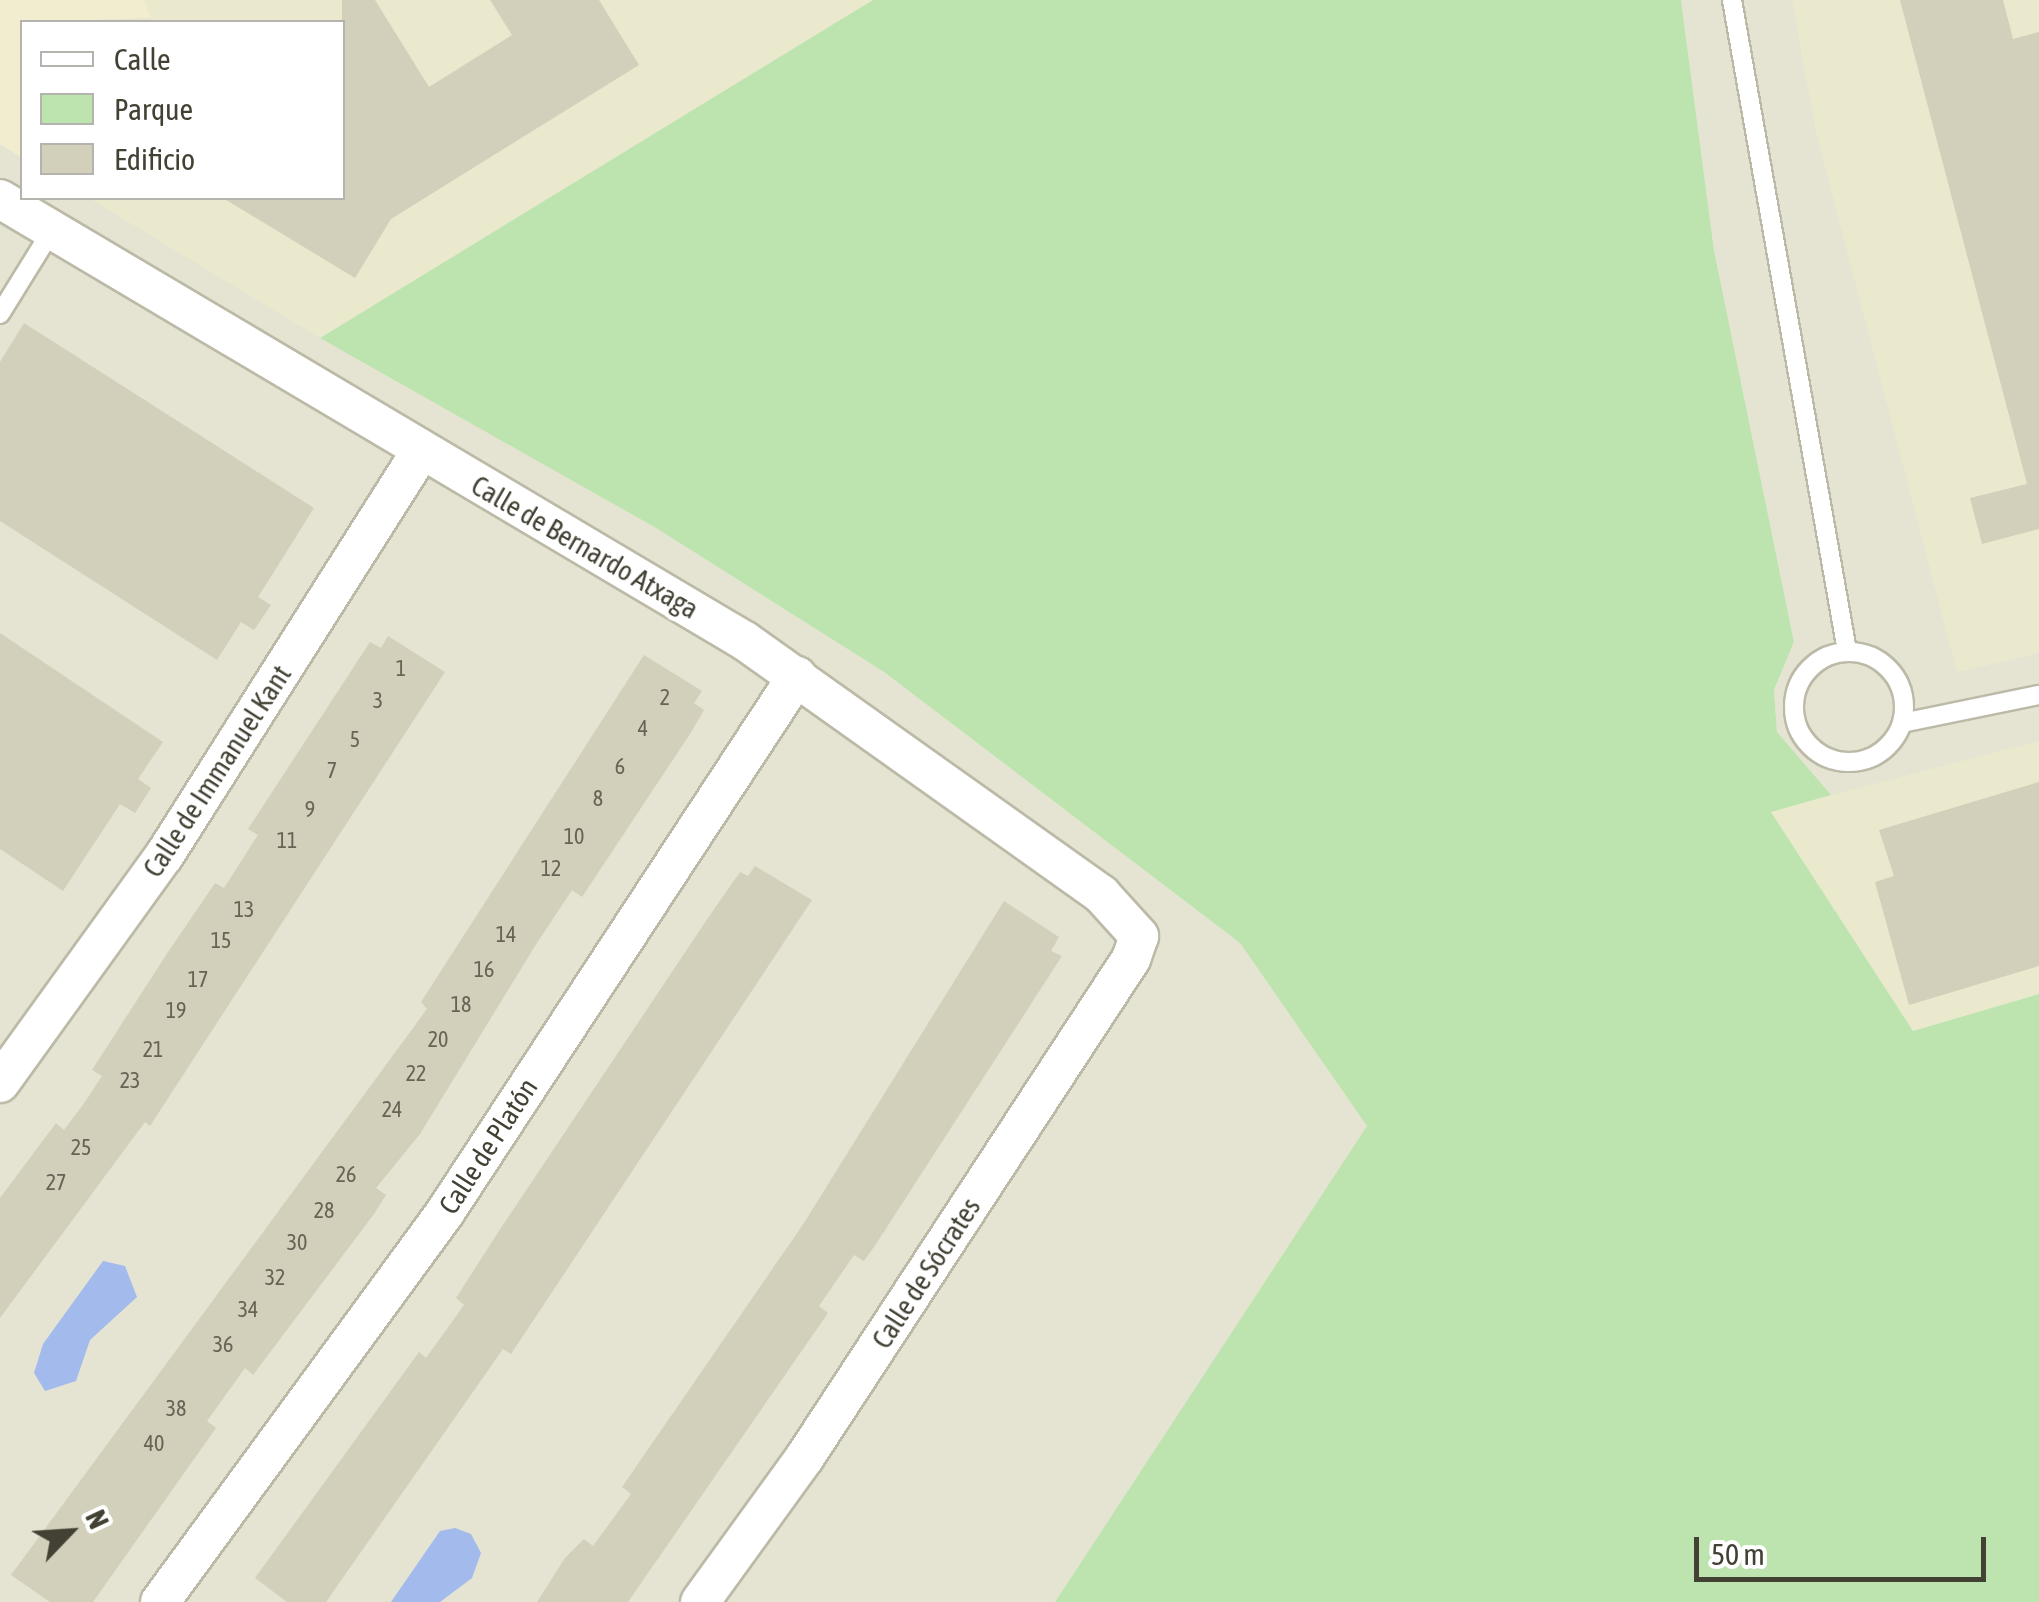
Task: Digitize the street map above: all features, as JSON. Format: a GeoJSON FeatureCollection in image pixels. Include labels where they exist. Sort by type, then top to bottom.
{"type":"FeatureCollection","features":[{"type":"Feature","properties":{"kind":"street","name":"Calle de Bernardo Atxaga"},"geometry":{"type":"LineString","coordinates":[[0,200],[796,676],[1101,894],[1139,936]]}},
{"type":"Feature","properties":{"kind":"street","name":"Calle de Immanuel Kant"},"geometry":{"type":"LineString","coordinates":[[0,1083],[164,856],[421,451]]}},
{"type":"Feature","properties":{"kind":"street","name":"Calle de Platón"},"geometry":{"type":"LineString","coordinates":[[160,1602],[446,1211],[796,676]]}},
{"type":"Feature","properties":{"kind":"street","name":"Calle de Sócrates"},"geometry":{"type":"LineString","coordinates":[[700,1602],[805,1457],[1132,958],[1139,936]]}},
{"type":"Feature","properties":{"kind":"lane"},"geometry":{"type":"LineString","coordinates":[[1732,0],[1847,651]]}},
{"type":"Feature","properties":{"kind":"lane"},"geometry":{"type":"LineString","coordinates":[[0,314],[52,230]]}},
{"type":"Feature","properties":{"kind":"lane"},"geometry":{"type":"LineString","coordinates":[[1902,723],[1893,673],[1847,651],[1829,655],[1801,680],[1795,716],[1801,734],[1830,758],[1848,762],[1882,752],[1902,723],[2039,695]]}},
{"type":"Feature","properties":{"kind":"shaded area"},"geometry":{"type":"Polygon","coordinates":[[[0,0],[873,0],[321,337],[656,528],[884,672],[1240,943],[1368,1126],[1055,1602],[0,1602],[0,0]]]}},
{"type":"Feature","properties":{"kind":"shaded area"},"geometry":{"type":"Polygon","coordinates":[[[0,0],[144,0],[155,18],[20,20],[20,157],[0,144],[0,0]]]}},
{"type":"Feature","properties":{"kind":"shaded area"},"geometry":{"type":"Polygon","coordinates":[[[144,0],[873,0],[320,338],[92,200],[345,200],[345,20],[151,20],[144,0]]]}},
{"type":"Feature","properties":{"kind":"shaded area"},"geometry":{"type":"Polygon","coordinates":[[[1681,0],[2039,0],[2039,994],[1770,811],[1830,795],[1777,733],[1774,690],[1794,642],[1714,250],[1681,0]]]}},
{"type":"Feature","properties":{"kind":"shaded area"},"geometry":{"type":"Polygon","coordinates":[[[1792,0],[2039,0],[2039,653],[1957,672],[1816,132],[1792,0]]]}},
{"type":"Feature","properties":{"kind":"shaded area"},"geometry":{"type":"Polygon","coordinates":[[[2039,741],[2039,994],[1913,1031],[1770,811],[2039,741]]]}},
{"type":"Feature","properties":{"kind":"green space"},"geometry":{"type":"Polygon","coordinates":[[[873,0],[1681,0],[1714,250],[1794,642],[1774,690],[1777,732],[1831,795],[1771,812],[1913,1031],[2039,994],[2039,1602],[1055,1602],[1367,1126],[1240,943],[884,672],[656,528],[320,338],[873,0]]]}},
{"type":"Feature","properties":{"kind":"water"},"geometry":{"type":"Polygon","coordinates":[[[103,1261],[125,1266],[137,1297],[90,1340],[76,1381],[45,1391],[34,1373],[43,1344],[103,1261]]]}},
{"type":"Feature","properties":{"kind":"water"},"geometry":{"type":"Polygon","coordinates":[[[455,1528],[471,1534],[481,1553],[472,1578],[440,1602],[391,1602],[440,1531],[455,1528]]]}},
{"type":"Feature","properties":{"kind":"building"},"geometry":{"type":"Polygon","coordinates":[[[342,0],[375,0],[429,87],[512,35],[490,0],[599,0],[639,65],[391,219],[355,278],[226,200],[345,200],[342,0]]]}},
{"type":"Feature","properties":{"kind":"building"},"geometry":{"type":"Polygon","coordinates":[[[1900,0],[2003,0],[2013,39],[2039,32],[2039,529],[1982,544],[1970,498],[2027,484],[1900,0]]]}},
{"type":"Feature","properties":{"kind":"building"},"geometry":{"type":"Polygon","coordinates":[[[24,323],[314,508],[258,597],[271,605],[254,630],[241,622],[217,660],[0,521],[0,362],[24,323]]]}},
{"type":"Feature","properties":{"kind":"building"},"geometry":{"type":"Polygon","coordinates":[[[0,633],[163,742],[138,779],[151,788],[135,813],[120,804],[63,891],[0,849],[0,633]]]}},
{"type":"Feature","properties":{"kind":"building"},"geometry":{"type":"Polygon","coordinates":[[[388,636],[445,672],[150,1126],[145,1122],[0,1318],[0,1198],[56,1123],[64,1130],[85,1102],[102,1076],[92,1070],[168,952],[215,883],[224,888],[258,835],[248,829],[370,642],[381,648],[388,636]]]}},
{"type":"Feature","properties":{"kind":"building"},"geometry":{"type":"Polygon","coordinates":[[[644,655],[702,691],[694,703],[704,710],[690,734],[582,897],[572,890],[535,946],[420,1134],[376,1188],[386,1195],[374,1214],[253,1375],[245,1368],[207,1421],[216,1428],[93,1602],[50,1602],[11,1575],[427,1009],[421,1002],[644,655]]]}},
{"type":"Feature","properties":{"kind":"building"},"geometry":{"type":"Polygon","coordinates":[[[2039,782],[2039,966],[1909,1005],[1875,882],[1894,876],[1879,830],[2039,782]]]}},
{"type":"Feature","properties":{"kind":"building"},"geometry":{"type":"Polygon","coordinates":[[[755,866],[812,900],[511,1354],[503,1349],[326,1602],[287,1602],[255,1578],[419,1352],[426,1358],[464,1305],[456,1298],[497,1234],[740,872],[748,876],[755,866]]]}},
{"type":"Feature","properties":{"kind":"building"},"geometry":{"type":"Polygon","coordinates":[[[1004,901],[1059,937],[1051,951],[1062,956],[876,1244],[864,1261],[854,1255],[819,1306],[828,1313],[628,1602],[537,1602],[565,1558],[584,1539],[593,1546],[631,1494],[622,1487],[804,1223],[1004,901]]]}}]}
